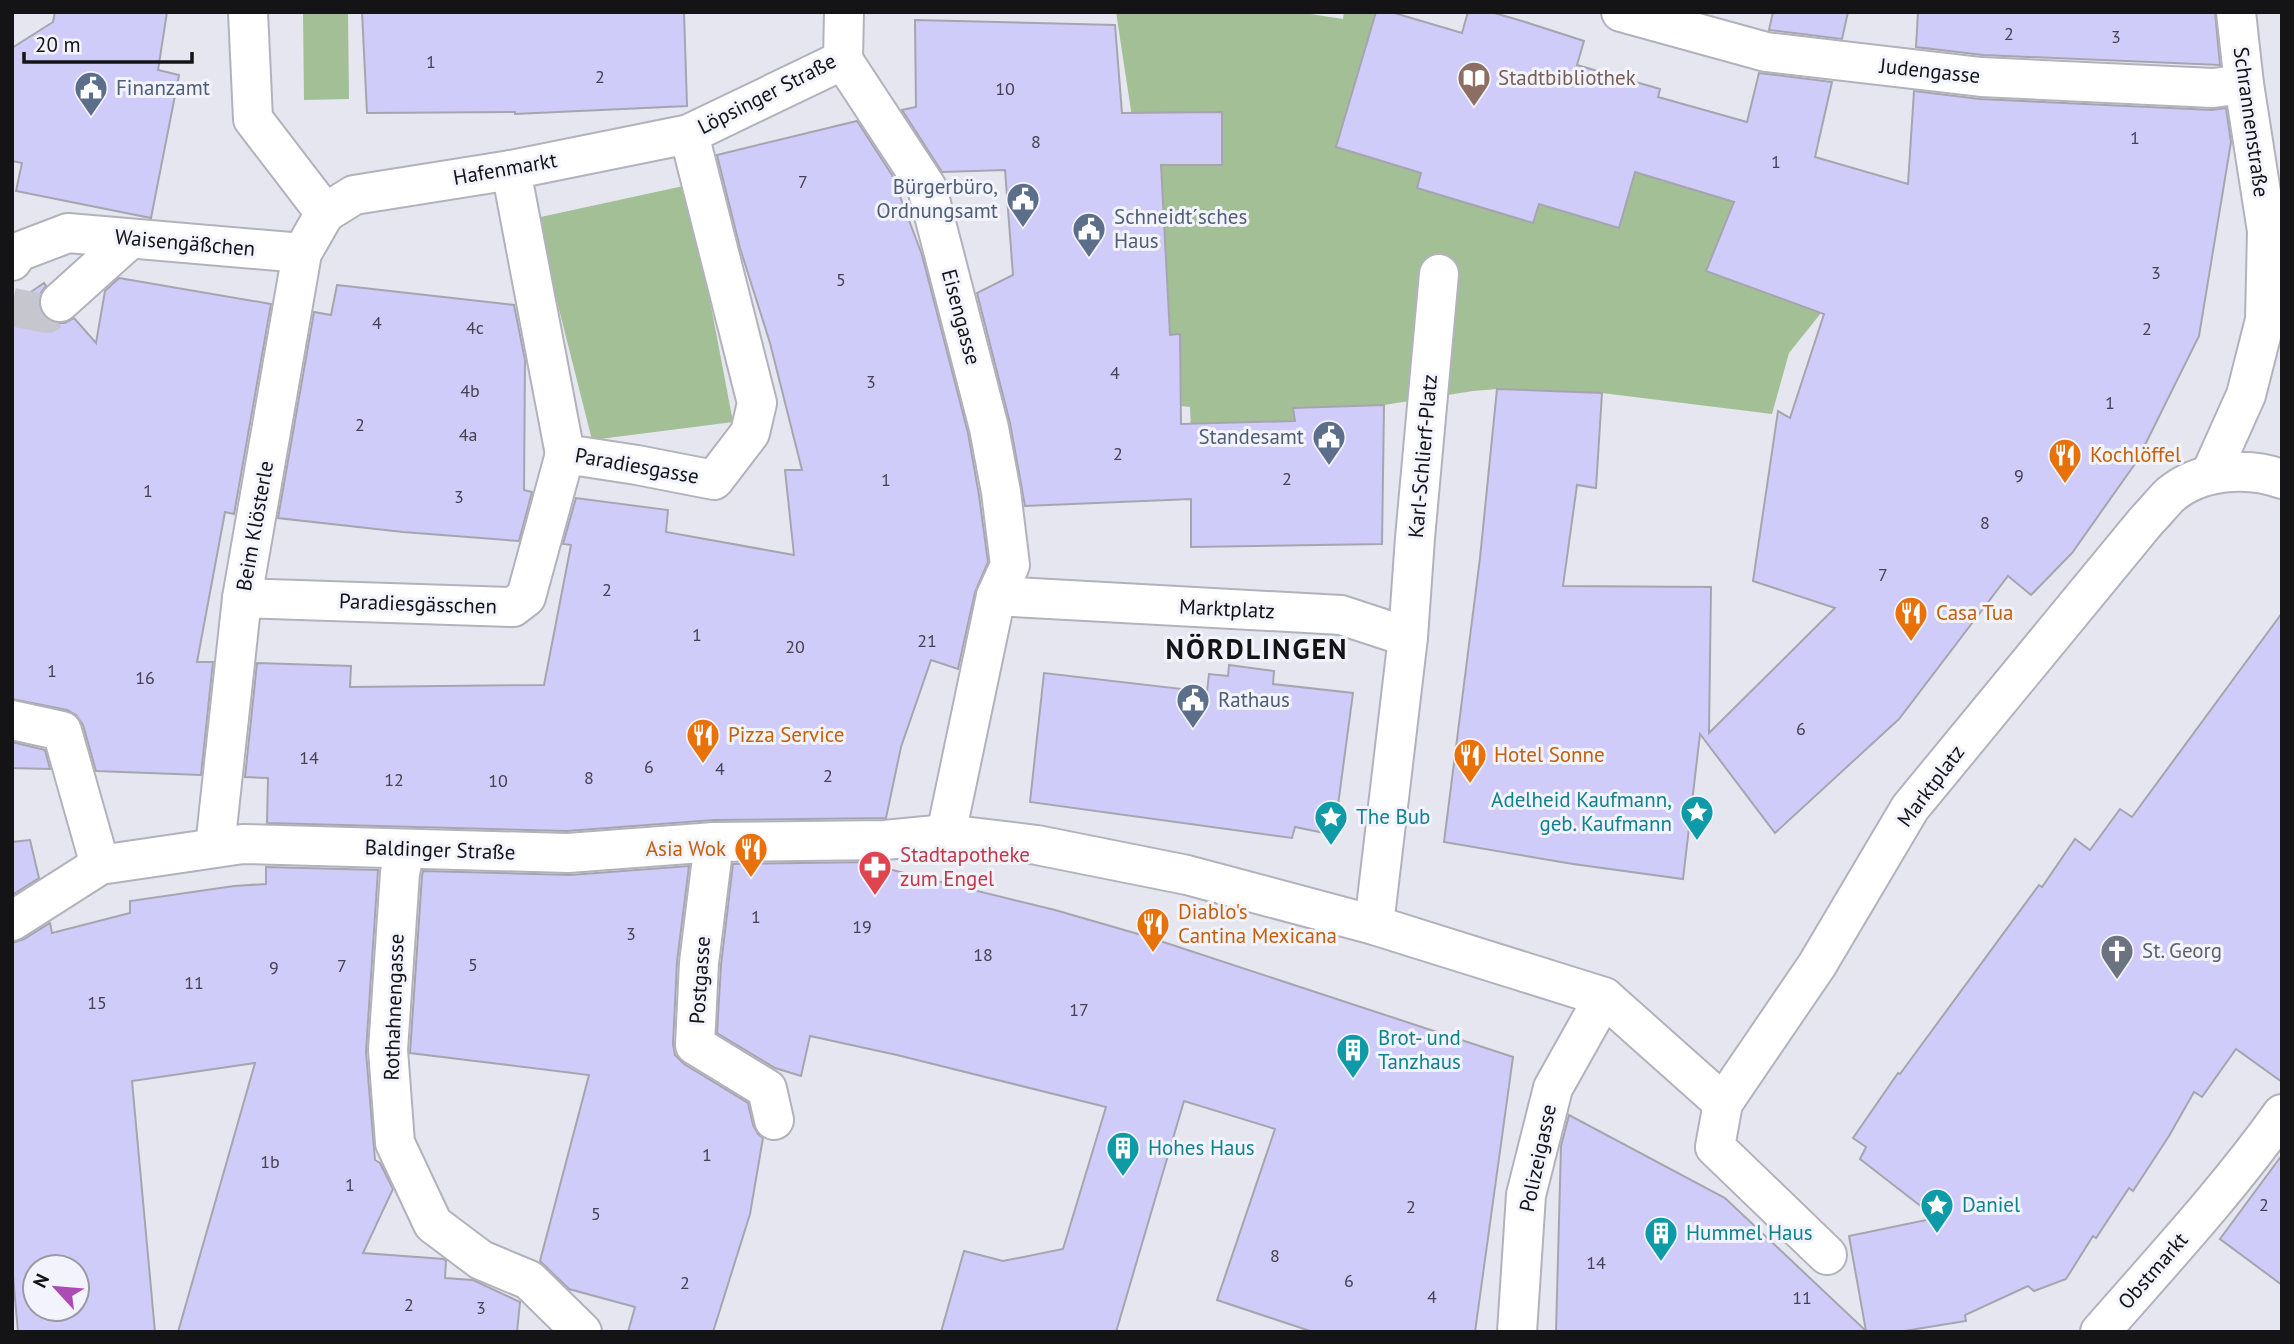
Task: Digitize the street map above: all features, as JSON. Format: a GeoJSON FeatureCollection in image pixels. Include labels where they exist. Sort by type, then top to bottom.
{"type":"FeatureCollection","features":[{"type":"Feature","properties":{"kind":"street"},"geometry":{"type":"LineString","coordinates":[[248,12],[253,119],[325,213]]}},
{"type":"Feature","properties":{"kind":"street","name":"Löpsinger Straße"},"geometry":{"type":"LineString","coordinates":[[689,134],[843,60],[844,12]]}},
{"type":"Feature","properties":{"kind":"street","name":"Judengasse"},"geometry":{"type":"LineString","coordinates":[[1621,12],[1766,52],[1981,77],[2213,88],[2244,84]]}},
{"type":"Feature","properties":{"kind":"street","name":"Schrannenstraße"},"geometry":{"type":"LineString","coordinates":[[2211,473],[2246,395],[2265,320],[2267,231],[2244,84],[2236,12]]}},
{"type":"Feature","properties":{"kind":"street","name":"Eisengasse"},"geometry":{"type":"LineString","coordinates":[[843,60],[927,188],[989,428],[1001,492],[1010,565],[996,596]]}},
{"type":"Feature","properties":{"kind":"street","name":"Hafenmarkt"},"geometry":{"type":"LineString","coordinates":[[325,213],[354,195],[510,170],[689,134]]}},
{"type":"Feature","properties":{"kind":"street","name":"Paradiesgasse"},"geometry":{"type":"LineString","coordinates":[[510,170],[565,454],[714,480],[750,433],[757,402],[689,134]]}},
{"type":"Feature","properties":{"kind":"street","name":"Beim Klösterle"},"geometry":{"type":"LineString","coordinates":[[215,847],[242,598],[302,253],[325,213]]}},
{"type":"Feature","properties":{"kind":"street","name":"Waisengäßchen"},"geometry":{"type":"LineString","coordinates":[[12,261],[18,252],[68,233],[302,253]]}},
{"type":"Feature","properties":{"kind":"street"},"geometry":{"type":"LineString","coordinates":[[60,303],[130,239]]}},
{"type":"Feature","properties":{"kind":"street","name":"Karl-Schlierf-Platz"},"geometry":{"type":"LineString","coordinates":[[1408,637],[1439,274]]}},
{"type":"Feature","properties":{"kind":"street","name":"Paradiesgässchen"},"geometry":{"type":"LineString","coordinates":[[242,598],[513,607],[526,597],[565,454]]}},
{"type":"Feature","properties":{"kind":"street"},"geometry":{"type":"LineString","coordinates":[[2211,473],[2234,471],[2271,475],[2282,479]]}},
{"type":"Feature","properties":{"kind":"street","name":"Marktplatz"},"geometry":{"type":"LineString","coordinates":[[1827,1255],[1715,1147],[1723,1103],[1816,965],[1910,808],[2147,520],[2172,494],[2211,473]]}},
{"type":"Feature","properties":{"kind":"street"},"geometry":{"type":"LineString","coordinates":[[996,596],[946,834],[1037,845],[1187,875],[1374,925],[1604,997],[1723,1103]]}},
{"type":"Feature","properties":{"kind":"street","name":"Marktplatz"},"geometry":{"type":"LineString","coordinates":[[996,596],[1341,615],[1408,637]]}},
{"type":"Feature","properties":{"kind":"street"},"geometry":{"type":"LineString","coordinates":[[1374,925],[1408,637]]}},
{"type":"Feature","properties":{"kind":"street"},"geometry":{"type":"LineString","coordinates":[[12,720],[62,731],[100,865]]}},
{"type":"Feature","properties":{"kind":"street","name":"Baldinger Straße"},"geometry":{"type":"LineString","coordinates":[[12,921],[100,865],[243,844],[568,853],[714,842],[885,840],[946,834]]}},
{"type":"Feature","properties":{"kind":"street","name":"Postgasse"},"geometry":{"type":"LineString","coordinates":[[714,842],[699,963],[695,1045],[767,1089],[774,1120]]}},
{"type":"Feature","properties":{"kind":"street","name":"Rothahnengasse"},"geometry":{"type":"LineString","coordinates":[[405,849],[400,873],[388,1050],[395,1143],[433,1224],[481,1260],[529,1280],[582,1332]]}},
{"type":"Feature","properties":{"kind":"street","name":"Polizeigasse"},"geometry":{"type":"LineString","coordinates":[[1517,1332],[1526,1195],[1549,1102],[1553,1088],[1604,997]]}},
{"type":"Feature","properties":{"kind":"street","name":"Obstmarkt"},"geometry":{"type":"LineString","coordinates":[[2100,1332],[2206,1210],[2275,1137]]}},
{"type":"Feature","properties":{"kind":"green space"},"geometry":{"type":"Polygon","coordinates":[[[303,12],[348,12],[349,99],[304,100],[303,12]]]}},
{"type":"Feature","properties":{"kind":"green space"},"geometry":{"type":"Polygon","coordinates":[[[1116,12],[1297,12],[1343,19],[1344,12],[1376,12],[1336,147],[1421,173],[1417,188],[1533,223],[1539,204],[1618,228],[1636,171],[1734,201],[1707,271],[1821,313],[1789,353],[1772,414],[1602,393],[1497,389],[1384,405],[1294,408],[1295,421],[1230,423],[1192,460],[1190,407],[1181,406],[1180,334],[1170,335],[1161,166],[1132,117],[1116,12]]]}},
{"type":"Feature","properties":{"kind":"green space"},"geometry":{"type":"Polygon","coordinates":[[[688,185],[733,422],[592,440],[536,218],[688,185]]]}},
{"type":"Feature","properties":{"kind":"building","name":"Finanzamt"},"geometry":{"type":"Polygon","coordinates":[[[55,12],[167,12],[158,70],[179,75],[151,218],[16,191],[22,163],[12,161],[12,48],[53,22],[55,12]]]}},
{"type":"Feature","properties":{"kind":"building"},"geometry":{"type":"Polygon","coordinates":[[[362,12],[684,12],[687,106],[515,114],[367,113],[362,12]]]}},
{"type":"Feature","properties":{"kind":"building"},"geometry":{"type":"Polygon","coordinates":[[[1376,12],[1391,12],[1462,33],[1468,12],[1491,12],[1522,21],[1584,41],[1577,65],[1660,89],[1658,97],[1747,122],[1759,73],[1832,82],[1815,157],[1908,184],[1914,91],[1980,99],[2212,110],[2226,108],[2231,142],[2199,336],[2137,461],[2072,553],[2031,595],[2008,576],[1899,719],[1775,833],[1700,734],[1683,879],[1444,842],[1480,558],[1497,389],[1602,393],[1596,488],[1577,485],[1563,586],[1711,587],[1709,733],[1835,608],[1753,581],[1778,411],[1790,418],[1824,314],[1706,271],[1734,202],[1635,172],[1619,228],[1539,204],[1533,223],[1417,188],[1421,173],[1336,147],[1376,12]]]}},
{"type":"Feature","properties":{"kind":"building"},"geometry":{"type":"Polygon","coordinates":[[[1773,12],[1848,12],[1842,39],[1769,30],[1773,12]]]}},
{"type":"Feature","properties":{"kind":"building"},"geometry":{"type":"Polygon","coordinates":[[[1918,12],[2215,12],[2220,65],[1983,55],[1916,47],[1918,12]]]}},
{"type":"Feature","properties":{"kind":"building"},"geometry":{"type":"Polygon","coordinates":[[[915,20],[1115,25],[1122,113],[1222,112],[1222,165],[1161,165],[1170,335],[1180,334],[1181,424],[1295,421],[1293,408],[1384,405],[1382,544],[1191,547],[1191,499],[1025,506],[1010,423],[977,293],[1013,275],[1005,170],[942,172],[902,110],[916,107],[915,20]]]}},
{"type":"Feature","properties":{"kind":"building"},"geometry":{"type":"Polygon","coordinates":[[[857,121],[892,175],[922,255],[968,433],[988,562],[975,592],[958,669],[931,660],[901,747],[886,818],[714,820],[567,831],[267,823],[268,778],[245,777],[257,663],[351,666],[350,687],[544,685],[571,545],[563,544],[576,498],[668,510],[666,532],[794,555],[785,470],[802,470],[770,343],[740,248],[717,155],[857,121]]]}},
{"type":"Feature","properties":{"kind":"building"},"geometry":{"type":"Polygon","coordinates":[[[119,278],[271,304],[234,514],[225,512],[197,662],[213,662],[201,775],[96,771],[83,725],[76,715],[67,710],[12,699],[12,305],[44,283],[46,286],[39,295],[43,316],[54,323],[65,323],[74,318],[96,343],[105,291],[119,278]]]}},
{"type":"Feature","properties":{"kind":"building"},"geometry":{"type":"Polygon","coordinates":[[[337,285],[514,305],[525,360],[524,490],[532,492],[519,541],[278,518],[314,312],[331,315],[337,285]]]}},
{"type":"Feature","properties":{"kind":"building","name":"St. Georg"},"geometry":{"type":"Polygon","coordinates":[[[2282,613],[2282,1082],[2236,1049],[2202,1097],[2194,1092],[2133,1191],[2129,1188],[2096,1238],[2093,1236],[2066,1279],[2034,1291],[2028,1286],[1965,1315],[1966,1321],[1898,1332],[1556,1332],[1561,1146],[1569,1115],[1725,1198],[1866,1331],[1849,1236],[1936,1218],[1860,1159],[1866,1147],[1853,1138],[1898,1073],[1900,1074],[2039,885],[2042,887],[2075,839],[2090,850],[2120,809],[2132,817],[2282,613]]]}},
{"type":"Feature","properties":{"kind":"building","name":"Rathaus"},"geometry":{"type":"Polygon","coordinates":[[[1229,665],[1274,671],[1273,684],[1353,693],[1334,835],[1295,827],[1292,838],[1030,802],[1044,673],[1207,692],[1209,674],[1228,676],[1229,665]]]}},
{"type":"Feature","properties":{"kind":"building"},"geometry":{"type":"Polygon","coordinates":[[[12,742],[45,750],[50,769],[12,768],[12,742]]]}},
{"type":"Feature","properties":{"kind":"building"},"geometry":{"type":"Polygon","coordinates":[[[30,840],[39,878],[12,895],[12,842],[30,840]]]}},
{"type":"Feature","properties":{"kind":"building"},"geometry":{"type":"Polygon","coordinates":[[[877,862],[876,866],[1055,910],[1145,936],[1513,1057],[1475,1332],[1313,1332],[1217,1300],[1275,1129],[1184,1101],[1116,1332],[941,1332],[964,1251],[1003,1261],[1063,1249],[1106,1107],[810,1036],[801,1076],[775,1068],[717,1033],[721,965],[733,864],[877,862]]]}},
{"type":"Feature","properties":{"kind":"building"},"geometry":{"type":"Polygon","coordinates":[[[689,866],[677,962],[673,1044],[675,1055],[684,1064],[748,1103],[753,1125],[763,1138],[750,1214],[713,1332],[628,1332],[635,1307],[569,1289],[540,1261],[589,1075],[410,1053],[422,876],[423,871],[570,875],[689,866]]]}},
{"type":"Feature","properties":{"kind":"building"},"geometry":{"type":"Polygon","coordinates":[[[266,867],[378,870],[366,1052],[375,1160],[380,1163],[393,1189],[363,1253],[444,1259],[445,1278],[473,1280],[520,1302],[517,1332],[178,1332],[255,1063],[132,1081],[155,1332],[18,1332],[12,1264],[12,943],[50,923],[52,933],[130,913],[130,901],[266,884],[266,867]]]}},
{"type":"Feature","properties":{"kind":"building"},"geometry":{"type":"Polygon","coordinates":[[[2282,1155],[2282,1285],[2220,1239],[2282,1155]]]}},
{"type":"Feature","properties":{"kind":"tunnel"},"geometry":{"type":"LineString","coordinates":[[12,307],[47,314],[60,302]]}},
{"type":"Feature","properties":{"kind":"place","name":"Stadtbibliothek"},"geometry":{"type":"Point","coordinates":[1474,108]}},
{"type":"Feature","properties":{"kind":"place","name":"Finanzamt"},"geometry":{"type":"Point","coordinates":[91,118]}},
{"type":"Feature","properties":{"kind":"place","name":"Bürgerbüro, Ordnungsamt"},"geometry":{"type":"Point","coordinates":[1023,229]}},
{"type":"Feature","properties":{"kind":"place","name":"Schneidt´sches Haus"},"geometry":{"type":"Point","coordinates":[1089,259]}},
{"type":"Feature","properties":{"kind":"place","name":"Standesamt"},"geometry":{"type":"Point","coordinates":[1329,467]}},
{"type":"Feature","properties":{"kind":"place","name":"Kochlöffel"},"geometry":{"type":"Point","coordinates":[2065,485]}},
{"type":"Feature","properties":{"kind":"place","name":"Casa Tua"},"geometry":{"type":"Point","coordinates":[1911,643]}},
{"type":"Feature","properties":{"kind":"place","name":"Rathaus"},"geometry":{"type":"Point","coordinates":[1193,730]}},
{"type":"Feature","properties":{"kind":"place","name":"Pizza Service"},"geometry":{"type":"Point","coordinates":[703,765]}},
{"type":"Feature","properties":{"kind":"place","name":"Hotel Sonne"},"geometry":{"type":"Point","coordinates":[1470,785]}},
{"type":"Feature","properties":{"kind":"place","name":"Adelheid Kaufmann, geb. Kaufmann"},"geometry":{"type":"Point","coordinates":[1697,842]}},
{"type":"Feature","properties":{"kind":"place","name":"The Bub"},"geometry":{"type":"Point","coordinates":[1331,847]}},
{"type":"Feature","properties":{"kind":"place","name":"Asia Wok"},"geometry":{"type":"Point","coordinates":[751,879]}},
{"type":"Feature","properties":{"kind":"place","name":"Stadtapotheke zum Engel"},"geometry":{"type":"Point","coordinates":[875,897]}},
{"type":"Feature","properties":{"kind":"place","name":"Diablo's Cantina Mexicana"},"geometry":{"type":"Point","coordinates":[1153,954]}},
{"type":"Feature","properties":{"kind":"place","name":"St. Georg"},"geometry":{"type":"Point","coordinates":[2117,981]}},
{"type":"Feature","properties":{"kind":"place","name":"Brot- und Tanzhaus"},"geometry":{"type":"Point","coordinates":[1353,1080]}},
{"type":"Feature","properties":{"kind":"place","name":"Hohes Haus"},"geometry":{"type":"Point","coordinates":[1123,1178]}},
{"type":"Feature","properties":{"kind":"place","name":"Daniel"},"geometry":{"type":"Point","coordinates":[1937,1235]}},
{"type":"Feature","properties":{"kind":"place","name":"Hummel Haus"},"geometry":{"type":"Point","coordinates":[1661,1263]}},
{"type":"Feature","properties":{"kind":"district","name":"NÖRDLINGEN"},"geometry":{"type":"Point","coordinates":[1257,649]}}]}
